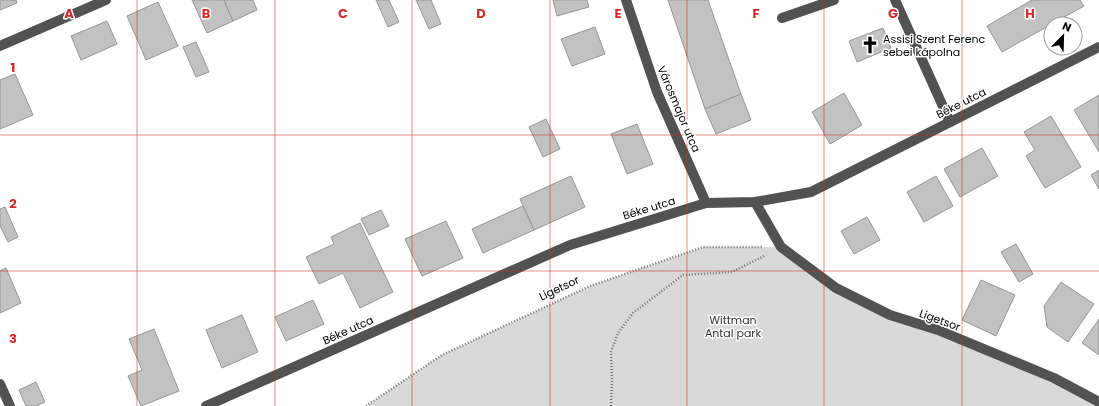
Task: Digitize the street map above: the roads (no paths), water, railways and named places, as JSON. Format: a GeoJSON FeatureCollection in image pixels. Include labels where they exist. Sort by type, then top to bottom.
{"type":"FeatureCollection","features":[{"type":"Feature","properties":{"kind":"street"},"geometry":{"type":"LineString","coordinates":[[0,46],[106,0]]}},
{"type":"Feature","properties":{"kind":"street","name":"Városmajor utca"},"geometry":{"type":"LineString","coordinates":[[626,0],[657,92],[706,203]]}},
{"type":"Feature","properties":{"kind":"street"},"geometry":{"type":"LineString","coordinates":[[782,18],[834,0]]}},
{"type":"Feature","properties":{"kind":"street"},"geometry":{"type":"LineString","coordinates":[[895,0],[950,122]]}},
{"type":"Feature","properties":{"kind":"street","name":"Béke utca"},"geometry":{"type":"LineString","coordinates":[[206,406],[570,245],[706,203],[755,202],[811,192],[1099,47]]}},
{"type":"Feature","properties":{"kind":"street","name":"Ligetsor"},"geometry":{"type":"LineString","coordinates":[[755,202],[781,247],[836,288],[890,315],[938,330],[1054,378],[1099,402]]}},
{"type":"Feature","properties":{"kind":"street"},"geometry":{"type":"LineString","coordinates":[[0,384],[10,406]]}},
{"type":"Feature","properties":{"kind":"place","name":"Assisi Szent Ferenc sebei kápolna"},"geometry":{"type":"Point","coordinates":[870,45]}},
{"type":"Feature","properties":{"kind":"park label","name":"Wittman Antal park"},"geometry":{"type":"Point","coordinates":[733,326]}}]}
